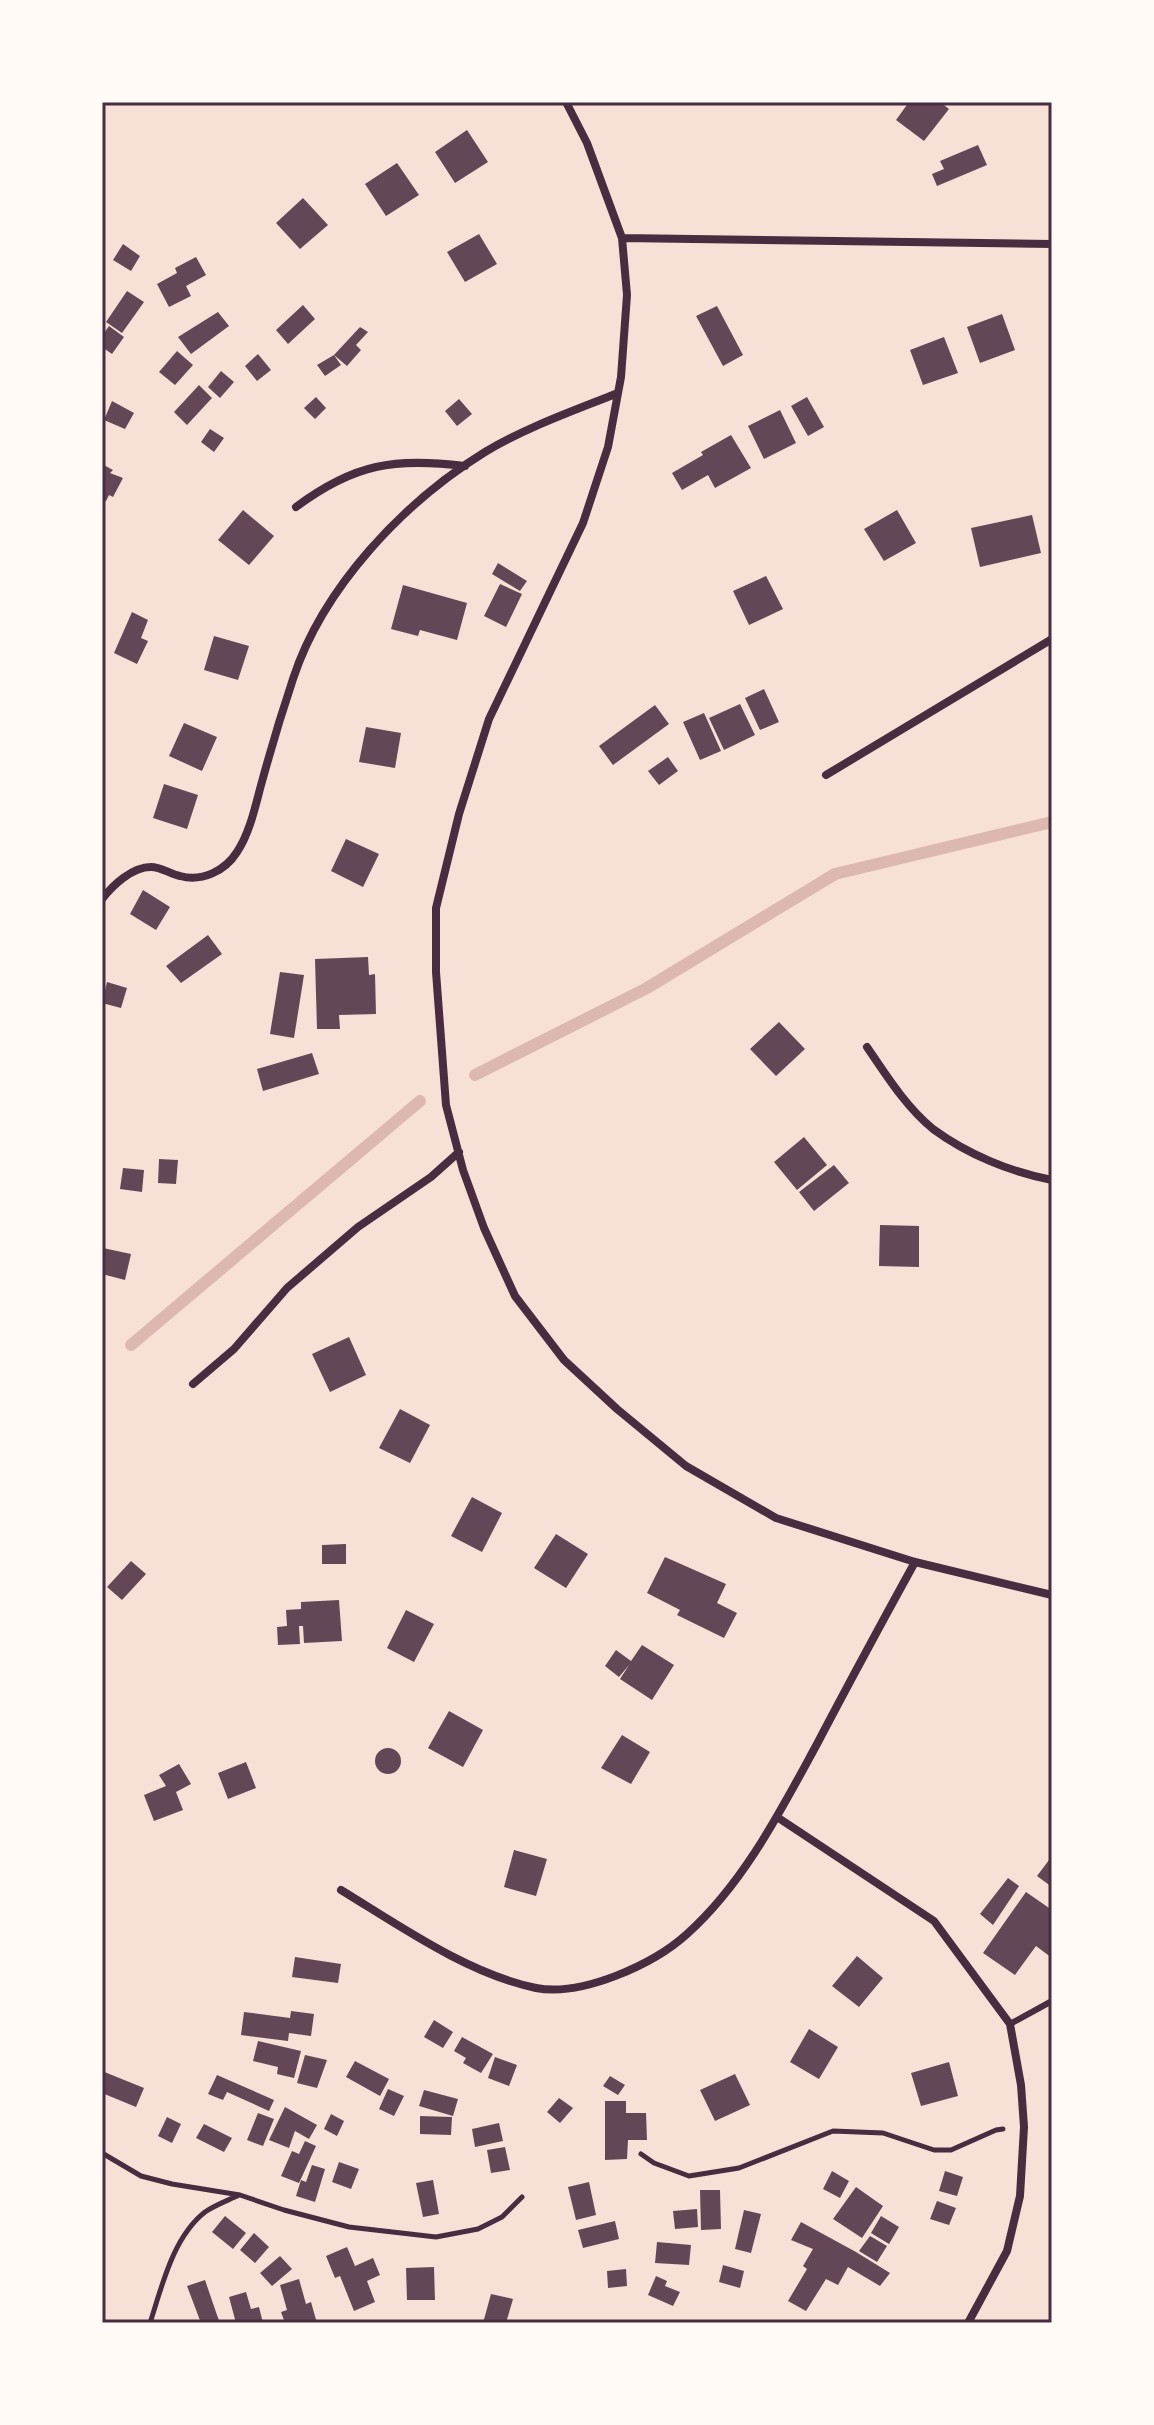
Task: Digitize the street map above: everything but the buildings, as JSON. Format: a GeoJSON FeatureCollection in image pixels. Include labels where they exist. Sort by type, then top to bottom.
{"type":"FeatureCollection","features":[{"type":"Feature","properties":{"kind":"street"},"geometry":{"type":"LineString","coordinates":[[566,102],[587,143],[622,238],[627,295],[618,393],[608,447],[583,523],[489,719],[459,814],[436,908],[436,972],[446,1105],[459,1152],[484,1228],[515,1296],[564,1360],[686,1466],[776,1518],[915,1562],[1052,1595]]}},
{"type":"Feature","properties":{"kind":"street"},"geometry":{"type":"LineString","coordinates":[[622,238],[1052,244]]}},
{"type":"Feature","properties":{"kind":"street"},"geometry":{"type":"LineString","coordinates":[[102,899],[127,875],[142,868],[152,866],[180,876],[199,878],[217,872],[237,853],[252,817],[293,677],[313,633],[341,589],[383,535],[432,489],[486,452],[542,423],[618,393]]}},
{"type":"Feature","properties":{"kind":"street"},"geometry":{"type":"LineString","coordinates":[[296,507],[346,475],[378,466],[403,462],[466,466]]}},
{"type":"Feature","properties":{"kind":"street"},"geometry":{"type":"LineString","coordinates":[[826,775],[1052,639]]}},
{"type":"Feature","properties":{"kind":"street"},"geometry":{"type":"LineString","coordinates":[[867,1047],[900,1095],[932,1128],[974,1155],[1052,1180]]}},
{"type":"Feature","properties":{"kind":"street"},"geometry":{"type":"LineString","coordinates":[[193,1384],[234,1349],[287,1288],[358,1227],[431,1177],[459,1152]]}},
{"type":"Feature","properties":{"kind":"street"},"geometry":{"type":"LineString","coordinates":[[341,1890],[479,1968],[538,1989],[580,1986],[611,1978],[654,1959],[687,1934],[722,1896],[777,1817],[915,1562]]}},
{"type":"Feature","properties":{"kind":"street"},"geometry":{"type":"LineString","coordinates":[[777,1817],[934,1921],[1010,2024],[1021,2085],[1024,2127],[1020,2196],[1007,2251],[968,2323]]}},
{"type":"Feature","properties":{"kind":"lane"},"geometry":{"type":"LineString","coordinates":[[1010,2024],[1052,2001]]}},
{"type":"Feature","properties":{"kind":"path"},"geometry":{"type":"LineString","coordinates":[[641,2154],[665,2168],[689,2176],[739,2168],[833,2131],[883,2133],[934,2150],[951,2150],[996,2130],[1024,2127]]}},
{"type":"Feature","properties":{"kind":"path"},"geometry":{"type":"LineString","coordinates":[[102,2153],[141,2176],[172,2184],[240,2195],[349,2227],[436,2237],[478,2229],[502,2217],[522,2197]]}},
{"type":"Feature","properties":{"kind":"path"},"geometry":{"type":"LineString","coordinates":[[150,2323],[185,2233],[206,2211],[240,2195]]}},
{"type":"Feature","properties":{"kind":"waterway"},"geometry":{"type":"LineString","coordinates":[[475,1075],[647,988],[835,874],[1052,822]]}},
{"type":"Feature","properties":{"kind":"waterway"},"geometry":{"type":"LineString","coordinates":[[131,1345],[420,1101]]}}]}
